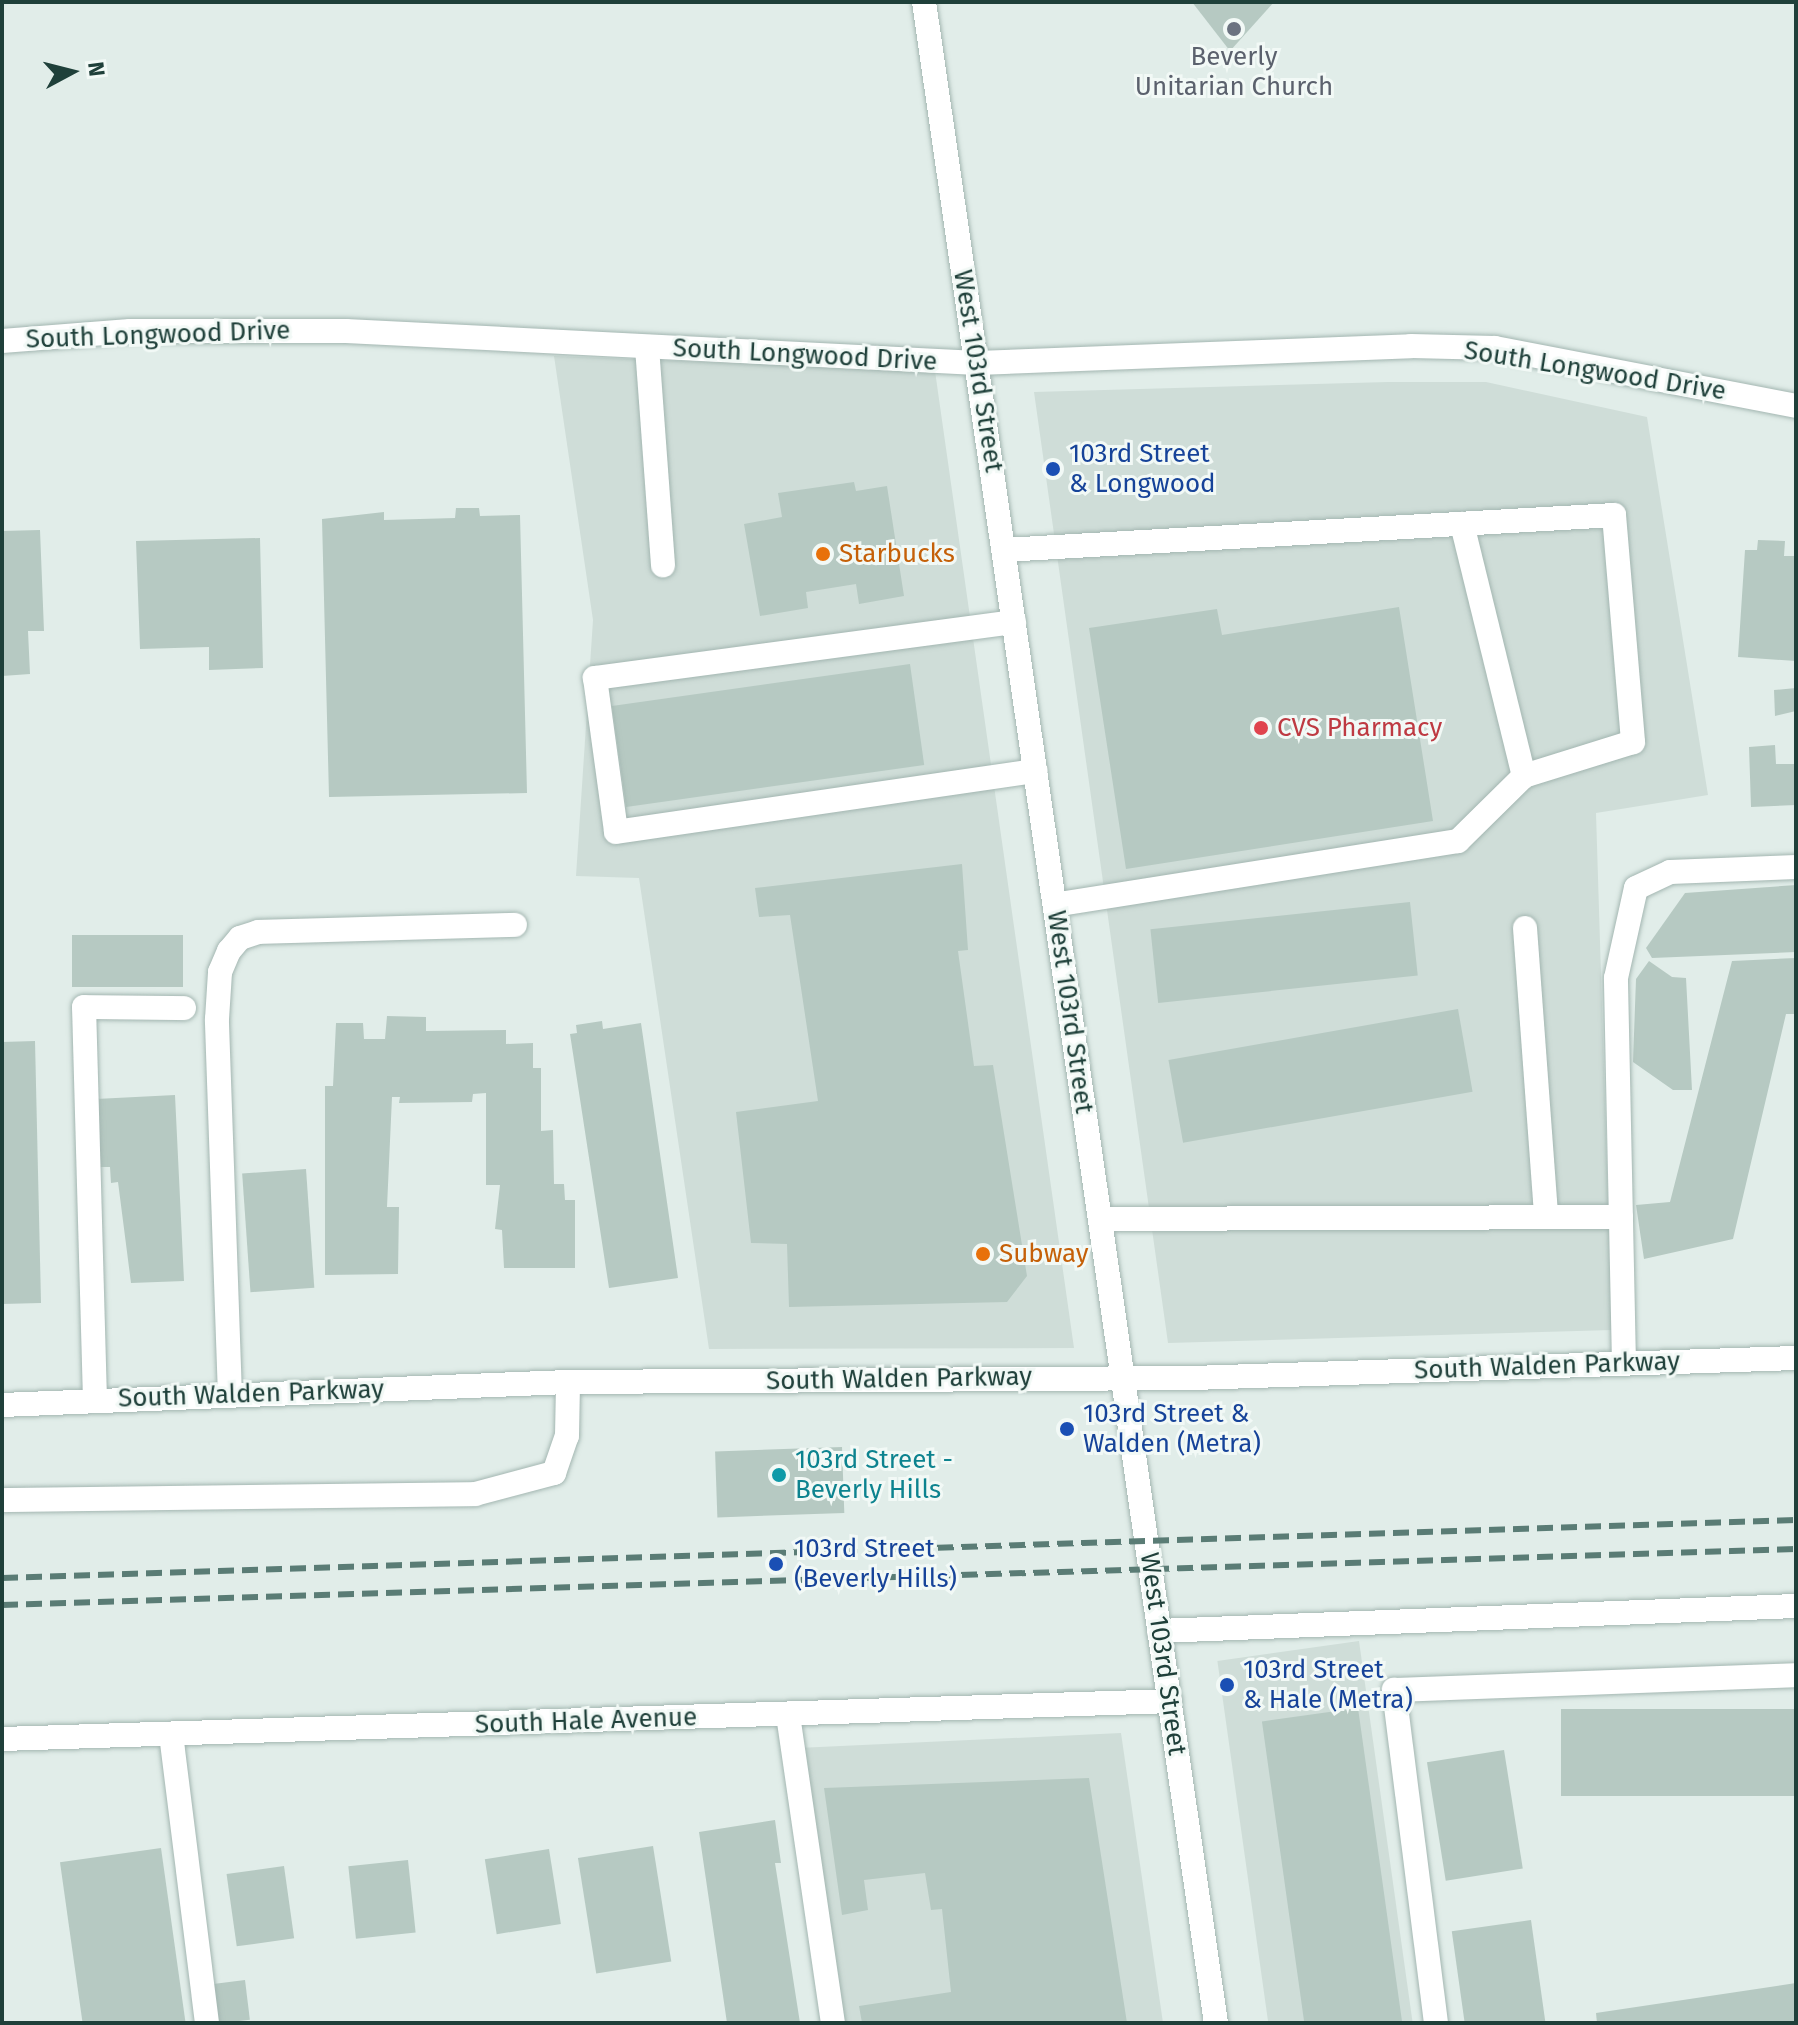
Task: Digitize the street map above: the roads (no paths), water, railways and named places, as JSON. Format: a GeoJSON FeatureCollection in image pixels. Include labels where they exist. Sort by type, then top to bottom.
{"type":"FeatureCollection","features":[{"type":"Feature","properties":{"kind":"street","name":"West 103rd Street"},"geometry":{"type":"LineString","coordinates":[[924,2],[1216,2023]]}},
{"type":"Feature","properties":{"kind":"street","name":"South Longwood Drive"},"geometry":{"type":"LineString","coordinates":[[2,341],[130,331],[346,331],[977,363],[1411,346],[1495,348],[1796,406]]}},
{"type":"Feature","properties":{"kind":"street"},"geometry":{"type":"LineString","coordinates":[[647,347],[663,565]]}},
{"type":"Feature","properties":{"kind":"street"},"geometry":{"type":"LineString","coordinates":[[1004,550],[1614,515],[1633,742],[1524,776],[1458,841],[1055,905]]}},
{"type":"Feature","properties":{"kind":"street"},"geometry":{"type":"LineString","coordinates":[[1462,524],[1524,776]]}},
{"type":"Feature","properties":{"kind":"street"},"geometry":{"type":"LineString","coordinates":[[1014,622],[595,678],[616,832],[1036,771]]}},
{"type":"Feature","properties":{"kind":"street"},"geometry":{"type":"LineString","coordinates":[[1624,1364],[1616,978],[1636,888],[1670,872],[1796,867]]}},
{"type":"Feature","properties":{"kind":"street"},"geometry":{"type":"LineString","coordinates":[[230,1396],[217,1019],[220,972],[229,951],[240,938],[258,932],[515,925]]}},
{"type":"Feature","properties":{"kind":"street"},"geometry":{"type":"LineString","coordinates":[[1525,928],[1546,1214]]}},
{"type":"Feature","properties":{"kind":"street"},"geometry":{"type":"LineString","coordinates":[[95,1400],[84,1007],[184,1008]]}},
{"type":"Feature","properties":{"kind":"street"},"geometry":{"type":"LineString","coordinates":[[1100,1219],[1546,1214],[1621,1217]]}},
{"type":"Feature","properties":{"kind":"street","name":"South Walden Parkway"},"geometry":{"type":"LineString","coordinates":[[2,1405],[568,1382],[1123,1379],[1796,1358]]}},
{"type":"Feature","properties":{"kind":"street"},"geometry":{"type":"LineString","coordinates":[[2,1500],[475,1494],[554,1473],[567,1436],[568,1382]]}},
{"type":"Feature","properties":{"kind":"street"},"geometry":{"type":"LineString","coordinates":[[1159,1631],[1796,1606]]}},
{"type":"Feature","properties":{"kind":"street"},"geometry":{"type":"LineString","coordinates":[[1436,2023],[1394,1690],[1796,1675]]}},
{"type":"Feature","properties":{"kind":"street","name":"South Hale Avenue"},"geometry":{"type":"LineString","coordinates":[[2,1739],[1170,1701]]}},
{"type":"Feature","properties":{"kind":"street"},"geometry":{"type":"LineString","coordinates":[[788,1715],[833,2023]]}},
{"type":"Feature","properties":{"kind":"street"},"geometry":{"type":"LineString","coordinates":[[171,1734],[207,2023]]}},
{"type":"Feature","properties":{"kind":"railway"},"geometry":{"type":"LineString","coordinates":[[2,1578],[1796,1520]]}},
{"type":"Feature","properties":{"kind":"railway"},"geometry":{"type":"LineString","coordinates":[[2,1605],[1796,1549]]}},
{"type":"Feature","properties":{"kind":"place","name":"Beverly Unitarian Church"},"geometry":{"type":"Point","coordinates":[1234,29]}},
{"type":"Feature","properties":{"kind":"place","name":"103rd Street & Longwood"},"geometry":{"type":"Point","coordinates":[1053,469]}},
{"type":"Feature","properties":{"kind":"place","name":"Starbucks"},"geometry":{"type":"Point","coordinates":[823,554]}},
{"type":"Feature","properties":{"kind":"place","name":"CVS Pharmacy"},"geometry":{"type":"Point","coordinates":[1261,728]}},
{"type":"Feature","properties":{"kind":"place","name":"Subway"},"geometry":{"type":"Point","coordinates":[983,1254]}},
{"type":"Feature","properties":{"kind":"place","name":"103rd Street & Walden (Metra)"},"geometry":{"type":"Point","coordinates":[1067,1429]}},
{"type":"Feature","properties":{"kind":"place","name":"103rd Street - Beverly Hills"},"geometry":{"type":"Point","coordinates":[779,1475]}},
{"type":"Feature","properties":{"kind":"place","name":"103rd Street (Beverly Hills)"},"geometry":{"type":"Point","coordinates":[776,1564]}},
{"type":"Feature","properties":{"kind":"place","name":"103rd Street & Hale (Metra)"},"geometry":{"type":"Point","coordinates":[1227,1685]}}]}
